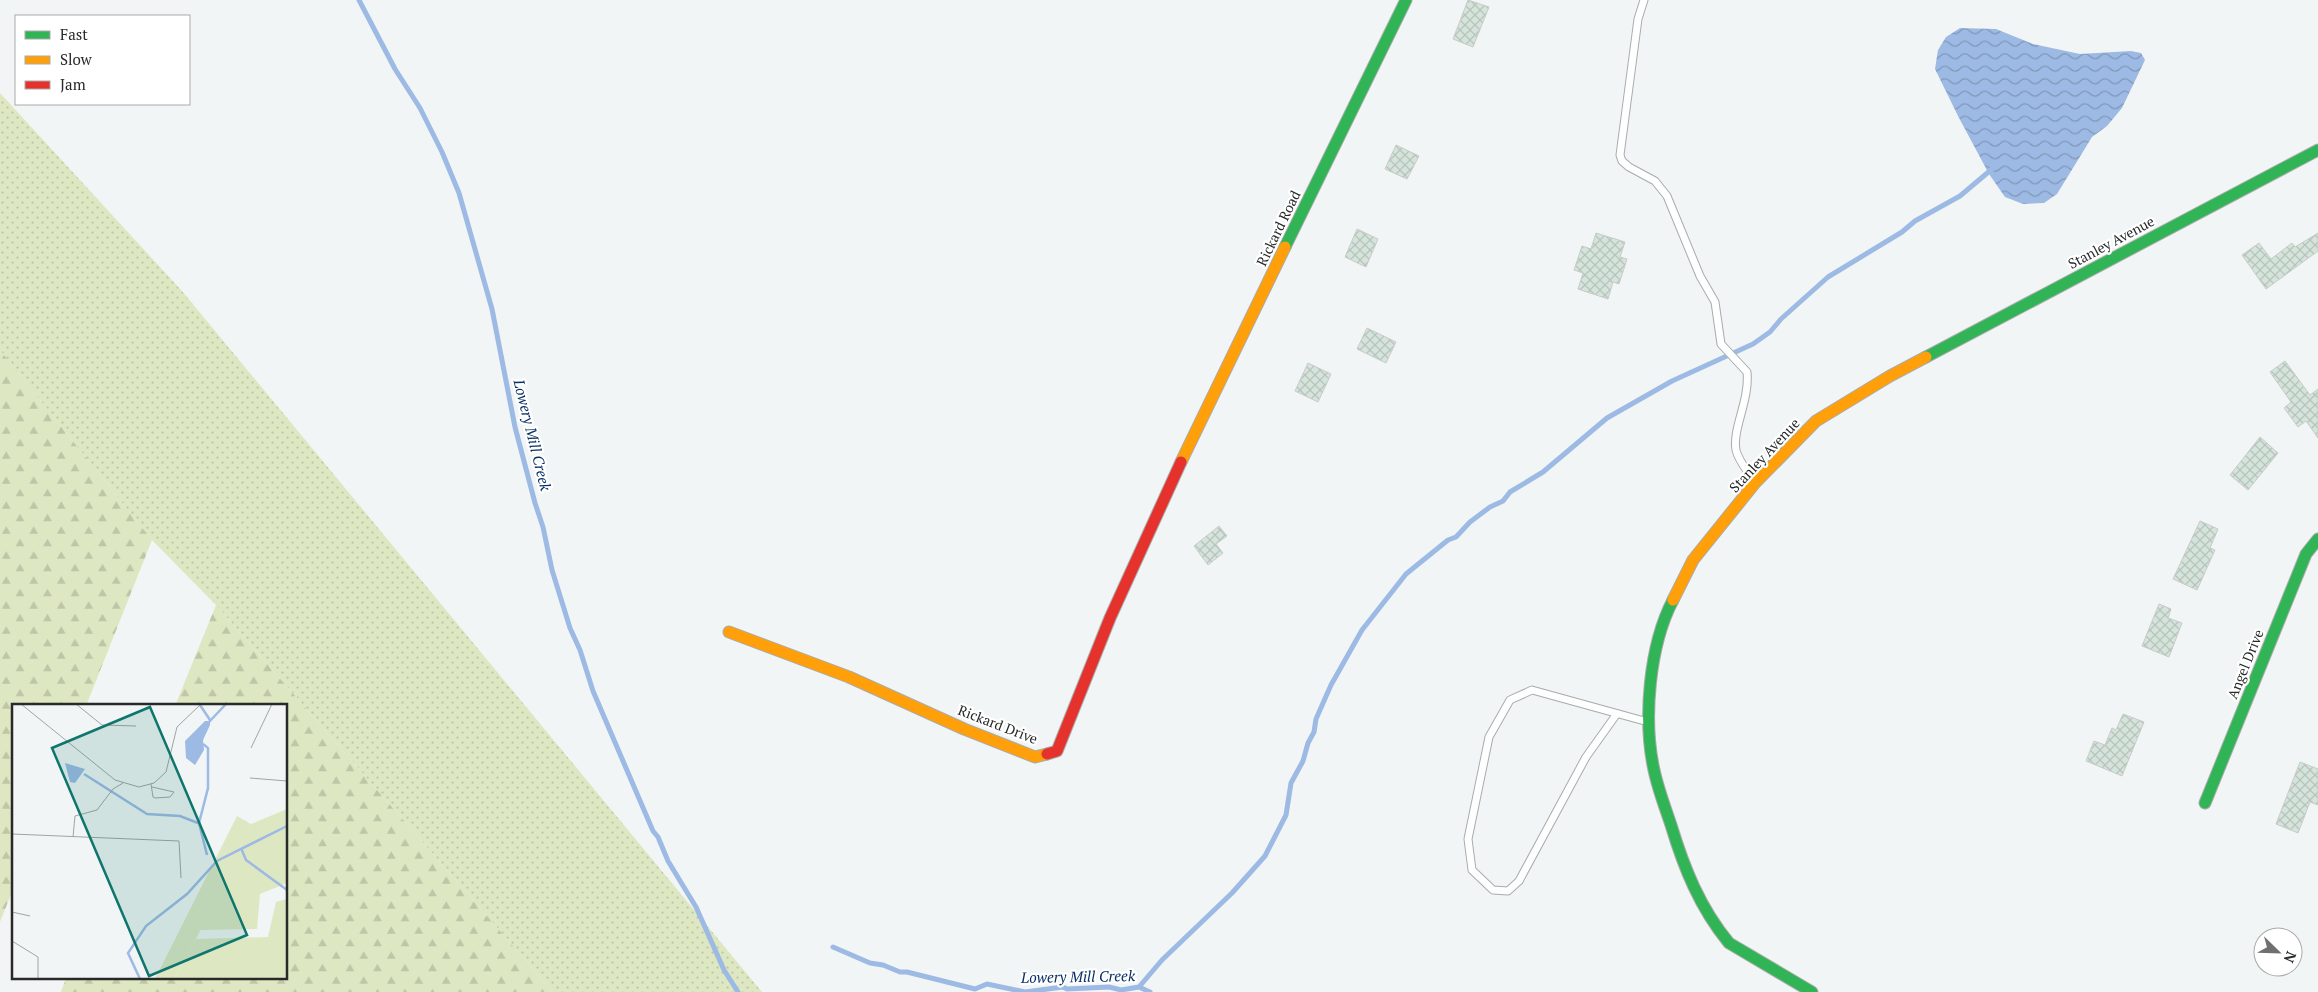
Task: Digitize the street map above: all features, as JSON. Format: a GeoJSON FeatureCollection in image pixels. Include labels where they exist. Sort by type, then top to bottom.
{"type":"FeatureCollection","features":[{"type":"Feature","properties":{"kind":"street","name":"Rickard Road"},"geometry":{"type":"LineString","coordinates":[[1178,471],[1203,415],[1406,0]]}},
{"type":"Feature","properties":{"kind":"street","name":"Stanley Avenue"},"geometry":{"type":"LineString","coordinates":[[1812,992],[1729,943],[1694,890],[1682,861],[1654,771],[1650,723],[1652,662],[1659,631],[1693,560],[1755,483],[1816,421],[1882,381],[2318,150]]}},
{"type":"Feature","properties":{"kind":"street","name":"Rickard Drive"},"geometry":{"type":"LineString","coordinates":[[729,632],[849,677],[1035,757],[1057,751],[1110,618],[1178,471]]}},
{"type":"Feature","properties":{"kind":"street","name":"Angel Drive"},"geometry":{"type":"LineString","coordinates":[[2205,803],[2306,554],[2318,539]]}},
{"type":"Feature","properties":{"kind":"lane"},"geometry":{"type":"LineString","coordinates":[[1644,0],[1638,19],[1620,155],[1622,161],[1629,167],[1655,180],[1667,196],[1700,276],[1715,302],[1721,344],[1747,372],[1747,397],[1736,444],[1737,453],[1755,483]]}},
{"type":"Feature","properties":{"kind":"lane"},"geometry":{"type":"LineString","coordinates":[[1616,715],[1586,757],[1519,881],[1508,891],[1493,890],[1472,870],[1468,839],[1489,737],[1510,700],[1532,690],[1650,723]]}},
{"type":"Feature","properties":{"kind":"green space"},"geometry":{"type":"Polygon","coordinates":[[[0,93],[182,291],[762,992],[553,992],[216,605],[152,540],[0,350],[0,93]]]}},
{"type":"Feature","properties":{"kind":"green space"},"geometry":{"type":"Polygon","coordinates":[[[0,350],[152,540],[87,704],[12,704],[12,892],[0,922],[0,350]]]}},
{"type":"Feature","properties":{"kind":"green space"},"geometry":{"type":"Polygon","coordinates":[[[216,605],[553,992],[61,992],[65,980],[288,980],[288,704],[176,704],[216,605]]]}},
{"type":"Feature","properties":{"kind":"water"},"geometry":{"type":"Polygon","coordinates":[[[1960,28],[1996,29],[2033,44],[2080,54],[2131,51],[2141,53],[2145,60],[2122,108],[2107,126],[2092,137],[2057,194],[2044,203],[2023,204],[2005,197],[1989,174],[1935,69],[1938,50],[1946,37],[1960,28]]]}},
{"type":"Feature","properties":{"kind":"building"},"geometry":{"type":"Polygon","coordinates":[[[1468,0],[1489,7],[1473,47],[1453,39],[1468,0]]]}},
{"type":"Feature","properties":{"kind":"building"},"geometry":{"type":"Polygon","coordinates":[[[1396,145],[1419,156],[1407,179],[1385,169],[1396,145]]]}},
{"type":"Feature","properties":{"kind":"building"},"geometry":{"type":"Polygon","coordinates":[[[1357,229],[1378,239],[1366,267],[1345,257],[1357,229]]]}},
{"type":"Feature","properties":{"kind":"building"},"geometry":{"type":"Polygon","coordinates":[[[1596,233],[1625,242],[1620,257],[1627,259],[1619,284],[1613,282],[1608,299],[1578,289],[1583,273],[1574,270],[1582,246],[1591,249],[1596,233]]]}},
{"type":"Feature","properties":{"kind":"building"},"geometry":{"type":"Polygon","coordinates":[[[2318,233],[2318,251],[2266,289],[2242,255],[2259,243],[2271,259],[2292,243],[2295,247],[2318,233]]]}},
{"type":"Feature","properties":{"kind":"building"},"geometry":{"type":"Polygon","coordinates":[[[1367,328],[1396,342],[1386,363],[1357,349],[1367,328]]]}},
{"type":"Feature","properties":{"kind":"building"},"geometry":{"type":"Polygon","coordinates":[[[2285,361],[2310,395],[2318,389],[2318,438],[2306,421],[2298,427],[2284,408],[2291,402],[2270,372],[2285,361]]]}},
{"type":"Feature","properties":{"kind":"building"},"geometry":{"type":"Polygon","coordinates":[[[1308,363],[1331,374],[1318,402],[1295,391],[1308,363]]]}},
{"type":"Feature","properties":{"kind":"building"},"geometry":{"type":"Polygon","coordinates":[[[2260,437],[2278,453],[2248,490],[2230,475],[2260,437]]]}},
{"type":"Feature","properties":{"kind":"building"},"geometry":{"type":"Polygon","coordinates":[[[2200,521],[2218,529],[2210,548],[2215,550],[2197,590],[2173,579],[2200,521]]]}},
{"type":"Feature","properties":{"kind":"building"},"geometry":{"type":"Polygon","coordinates":[[[1219,526],[1227,536],[1216,544],[1223,553],[1208,565],[1194,546],[1219,526]]]}},
{"type":"Feature","properties":{"kind":"building"},"geometry":{"type":"Polygon","coordinates":[[[2159,604],[2171,609],[2168,618],[2182,623],[2169,657],[2142,646],[2159,604]]]}},
{"type":"Feature","properties":{"kind":"building"},"geometry":{"type":"Polygon","coordinates":[[[2123,714],[2144,722],[2122,776],[2086,761],[2094,741],[2105,745],[2112,728],[2116,730],[2123,714]]]}},
{"type":"Feature","properties":{"kind":"building"},"geometry":{"type":"Polygon","coordinates":[[[2300,762],[2318,769],[2318,805],[2310,802],[2298,833],[2276,824],[2300,762]]]}},
{"type":"Feature","properties":{"kind":"waterway","name":"Lowery Mill Creek"},"geometry":{"type":"LineString","coordinates":[[359,0],[395,69],[420,108],[442,152],[459,193],[492,309],[515,427],[543,527],[552,570],[570,628],[580,650],[593,691],[653,831],[658,837],[668,861],[696,907],[724,970],[738,992]]}},
{"type":"Feature","properties":{"kind":"waterway"},"geometry":{"type":"LineString","coordinates":[[1139,987],[1162,960],[1232,893],[1265,856],[1286,815],[1291,783],[1303,761],[1308,743],[1314,732],[1316,719],[1331,685],[1362,630],[1406,574],[1448,540],[1456,537],[1470,522],[1490,507],[1503,501],[1510,492],[1543,472],[1607,418],[1672,381],[1753,344],[1770,332],[1781,319],[1828,277],[1902,232],[1915,221],[1960,196],[1992,169]]}},
{"type":"Feature","properties":{"kind":"waterway","name":"Lowery Mill Creek"},"geometry":{"type":"LineString","coordinates":[[833,947],[870,963],[883,965],[900,972],[907,972],[975,989],[987,984],[1025,992],[1063,987],[1067,989],[1109,987],[1121,990],[1139,987],[1150,992]]}},
{"type":"Feature","properties":{"kind":"traffic: fast"},"geometry":{"type":"LineString","coordinates":[[1285,247],[1406,0]]}},
{"type":"Feature","properties":{"kind":"traffic: fast"},"geometry":{"type":"LineString","coordinates":[[1926,357],[2318,150]]}},
{"type":"Feature","properties":{"kind":"traffic: fast"},"geometry":{"type":"LineString","coordinates":[[2205,803],[2306,554],[2318,539]]}},
{"type":"Feature","properties":{"kind":"traffic: fast"},"geometry":{"type":"LineString","coordinates":[[1673,600],[1658,639],[1650,684],[1649,729],[1656,777],[1681,857],[1701,902],[1729,943],[1812,992]]}},
{"type":"Feature","properties":{"kind":"traffic: slow"},"geometry":{"type":"LineString","coordinates":[[1181,462],[1285,247]]}},
{"type":"Feature","properties":{"kind":"traffic: slow"},"geometry":{"type":"LineString","coordinates":[[1673,600],[1693,560],[1755,483],[1816,421],[1890,376],[1926,357]]}},
{"type":"Feature","properties":{"kind":"traffic: slow"},"geometry":{"type":"LineString","coordinates":[[729,632],[849,677],[964,729],[1035,757],[1047,754]]}},
{"type":"Feature","properties":{"kind":"traffic: jam"},"geometry":{"type":"LineString","coordinates":[[1047,754],[1057,751],[1110,618],[1181,462]]}}]}
